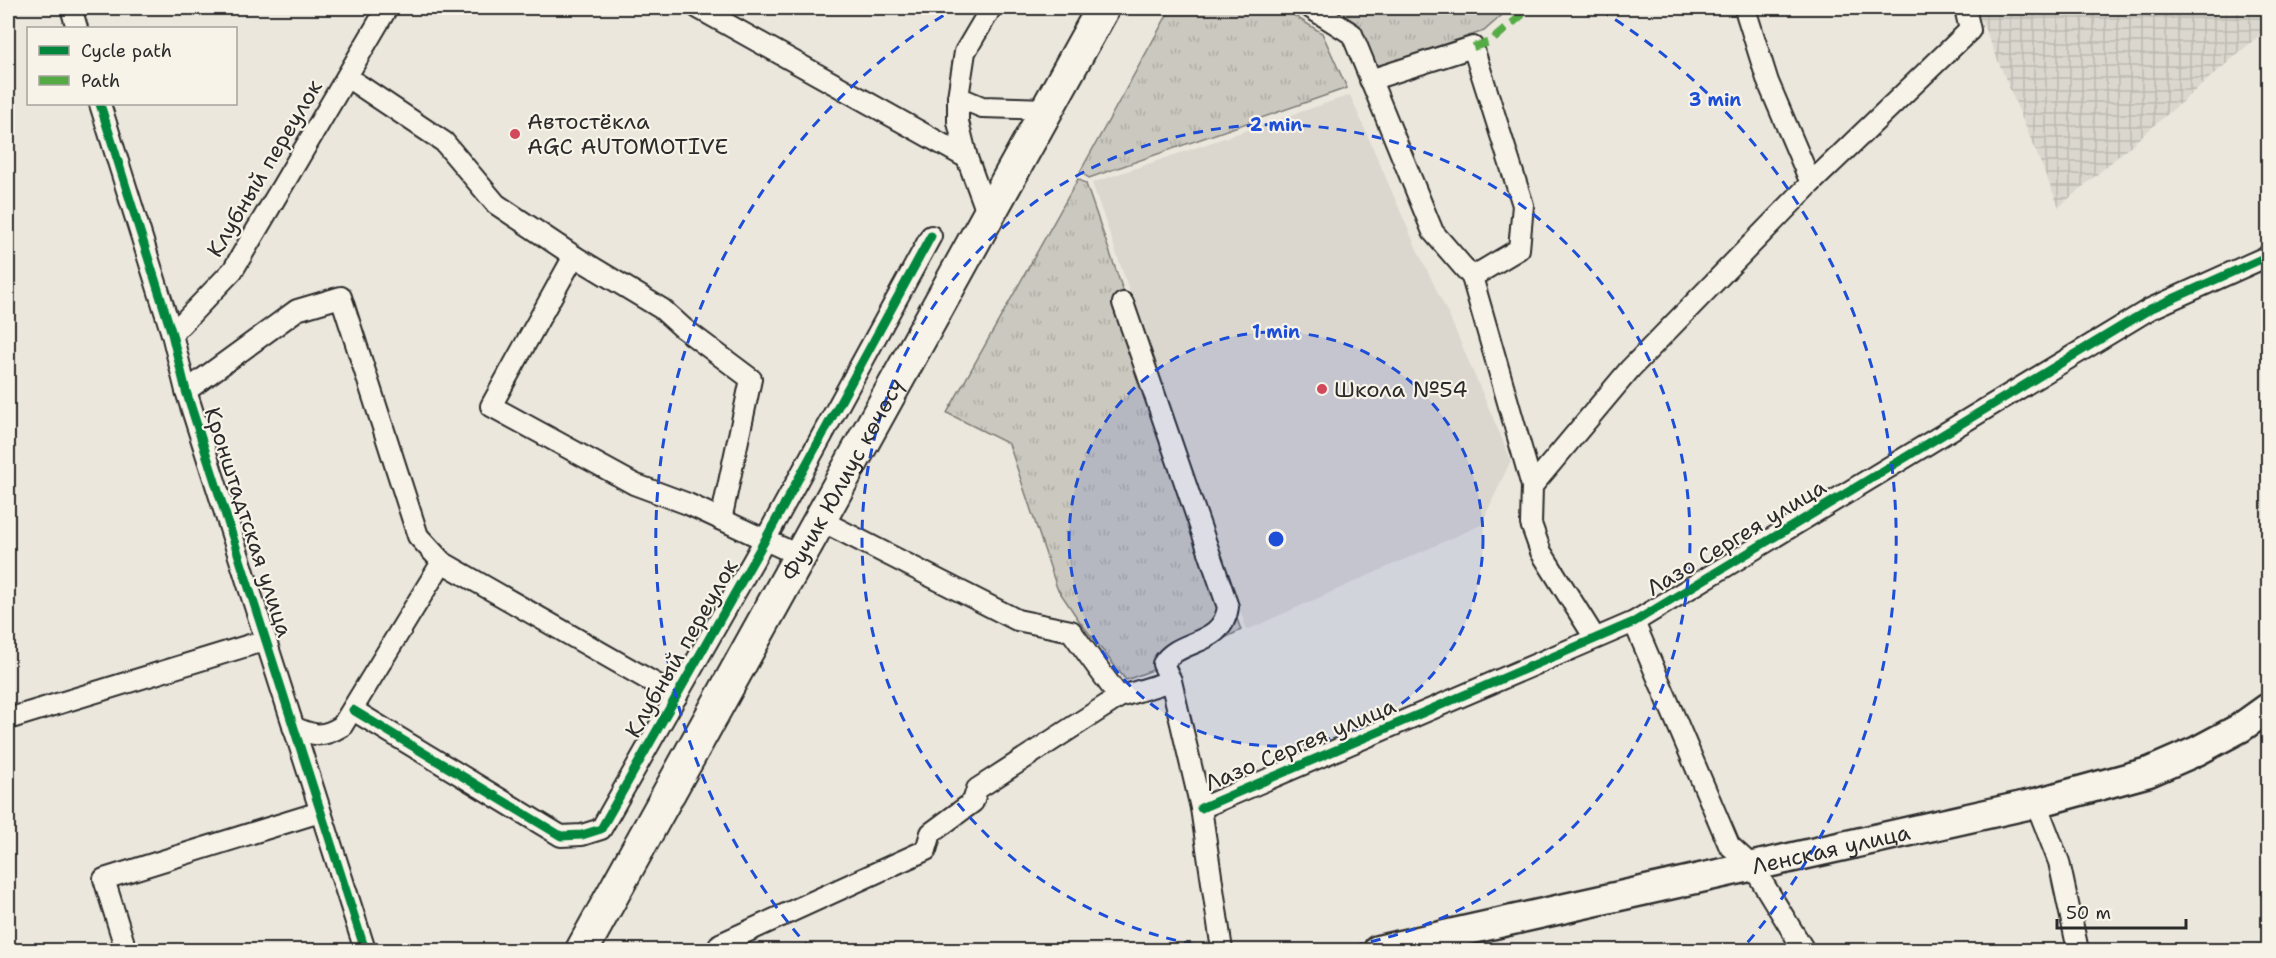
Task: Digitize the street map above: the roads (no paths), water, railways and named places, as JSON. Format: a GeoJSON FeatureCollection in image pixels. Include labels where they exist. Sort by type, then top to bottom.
{"type":"FeatureCollection","features":[{"type":"Feature","properties":{"kind":"main road","name":"Фучик Юлиус көчөсү"},"geometry":{"type":"LineString","coordinates":[[582,951],[1103,8]]}},
{"type":"Feature","properties":{"kind":"main road","name":"Ленская улица"},"geometry":{"type":"LineString","coordinates":[[1378,951],[2036,803],[2149,772],[2205,747],[2240,728],[2268,708]]}},
{"type":"Feature","properties":{"kind":"street"},"geometry":{"type":"LineString","coordinates":[[71,8],[77,27]]}},
{"type":"Feature","properties":{"kind":"street","name":"Клубный переулок"},"geometry":{"type":"LineString","coordinates":[[172,334],[233,270],[387,8]]}},
{"type":"Feature","properties":{"kind":"street"},"geometry":{"type":"LineString","coordinates":[[698,8],[967,158]]}},
{"type":"Feature","properties":{"kind":"street"},"geometry":{"type":"LineString","coordinates":[[988,215],[967,158],[958,122],[958,97],[964,52],[991,8]]}},
{"type":"Feature","properties":{"kind":"street"},"geometry":{"type":"LineString","coordinates":[[1311,8],[1352,34],[1433,232],[1472,277],[1532,486],[1531,524],[1541,552],[1595,638]]}},
{"type":"Feature","properties":{"kind":"street"},"geometry":{"type":"LineString","coordinates":[[1532,486],[1630,369],[1811,183],[1970,30],[1965,8]]}},
{"type":"Feature","properties":{"kind":"street"},"geometry":{"type":"LineString","coordinates":[[1746,12],[1768,82],[1811,183]]}},
{"type":"Feature","properties":{"kind":"street"},"geometry":{"type":"LineString","coordinates":[[1370,80],[1473,47],[1523,205],[1519,249],[1472,277]]}},
{"type":"Feature","properties":{"kind":"street","name":"Клубный переулок"},"geometry":{"type":"LineString","coordinates":[[347,76],[444,142],[496,204],[574,256],[662,309],[683,328],[751,379],[721,519]]}},
{"type":"Feature","properties":{"kind":"street"},"geometry":{"type":"LineString","coordinates":[[958,97],[982,107],[1047,110]]}},
{"type":"Feature","properties":{"kind":"street","name":"Кронштадтская улица"},"geometry":{"type":"LineString","coordinates":[[100,105],[172,334],[186,391],[365,951]]}},
{"type":"Feature","properties":{"kind":"street","name":"Клубный переулок"},"geometry":{"type":"LineString","coordinates":[[353,710],[561,836],[582,835],[601,829],[765,540],[931,236]]}},
{"type":"Feature","properties":{"kind":"street","name":"Клубный переулок"},"geometry":{"type":"LineString","coordinates":[[574,256],[491,406],[634,484],[688,504],[800,556]]}},
{"type":"Feature","properties":{"kind":"street","name":"Лазо Сергея улица"},"geometry":{"type":"LineString","coordinates":[[1201,808],[1634,621],[2150,309],[2268,256]]}},
{"type":"Feature","properties":{"kind":"street","name":"Клубный переулок"},"geometry":{"type":"LineString","coordinates":[[186,391],[297,310],[341,297],[418,536],[442,562],[677,696]]}},
{"type":"Feature","properties":{"kind":"street"},"geometry":{"type":"LineString","coordinates":[[1123,303],[1228,607],[1227,616],[1209,638],[1167,656],[1163,664],[1171,681],[1201,808],[1221,951]]}},
{"type":"Feature","properties":{"kind":"street"},"geometry":{"type":"LineString","coordinates":[[820,520],[1017,620],[1071,631],[1119,697]]}},
{"type":"Feature","properties":{"kind":"street"},"geometry":{"type":"LineString","coordinates":[[293,727],[310,735],[328,734],[342,726],[442,562]]}},
{"type":"Feature","properties":{"kind":"street"},"geometry":{"type":"LineString","coordinates":[[1634,621],[1729,845],[1753,867],[1804,951]]}},
{"type":"Feature","properties":{"kind":"street"},"geometry":{"type":"LineString","coordinates":[[8,719],[266,640]]}},
{"type":"Feature","properties":{"kind":"street"},"geometry":{"type":"LineString","coordinates":[[720,944],[926,850],[931,832],[973,802],[977,789],[1119,697],[1171,681]]}},
{"type":"Feature","properties":{"kind":"street"},"geometry":{"type":"LineString","coordinates":[[2036,803],[2059,862],[2078,951]]}},
{"type":"Feature","properties":{"kind":"street"},"geometry":{"type":"LineString","coordinates":[[126,951],[104,879],[320,812]]}},
{"type":"Feature","properties":{"kind":"place","name":"Автостёкла AGC AUTOMOTIVE"},"geometry":{"type":"Point","coordinates":[515,134]}},
{"type":"Feature","properties":{"kind":"place","name":"Школа №54"},"geometry":{"type":"Point","coordinates":[1322,389]}}]}
